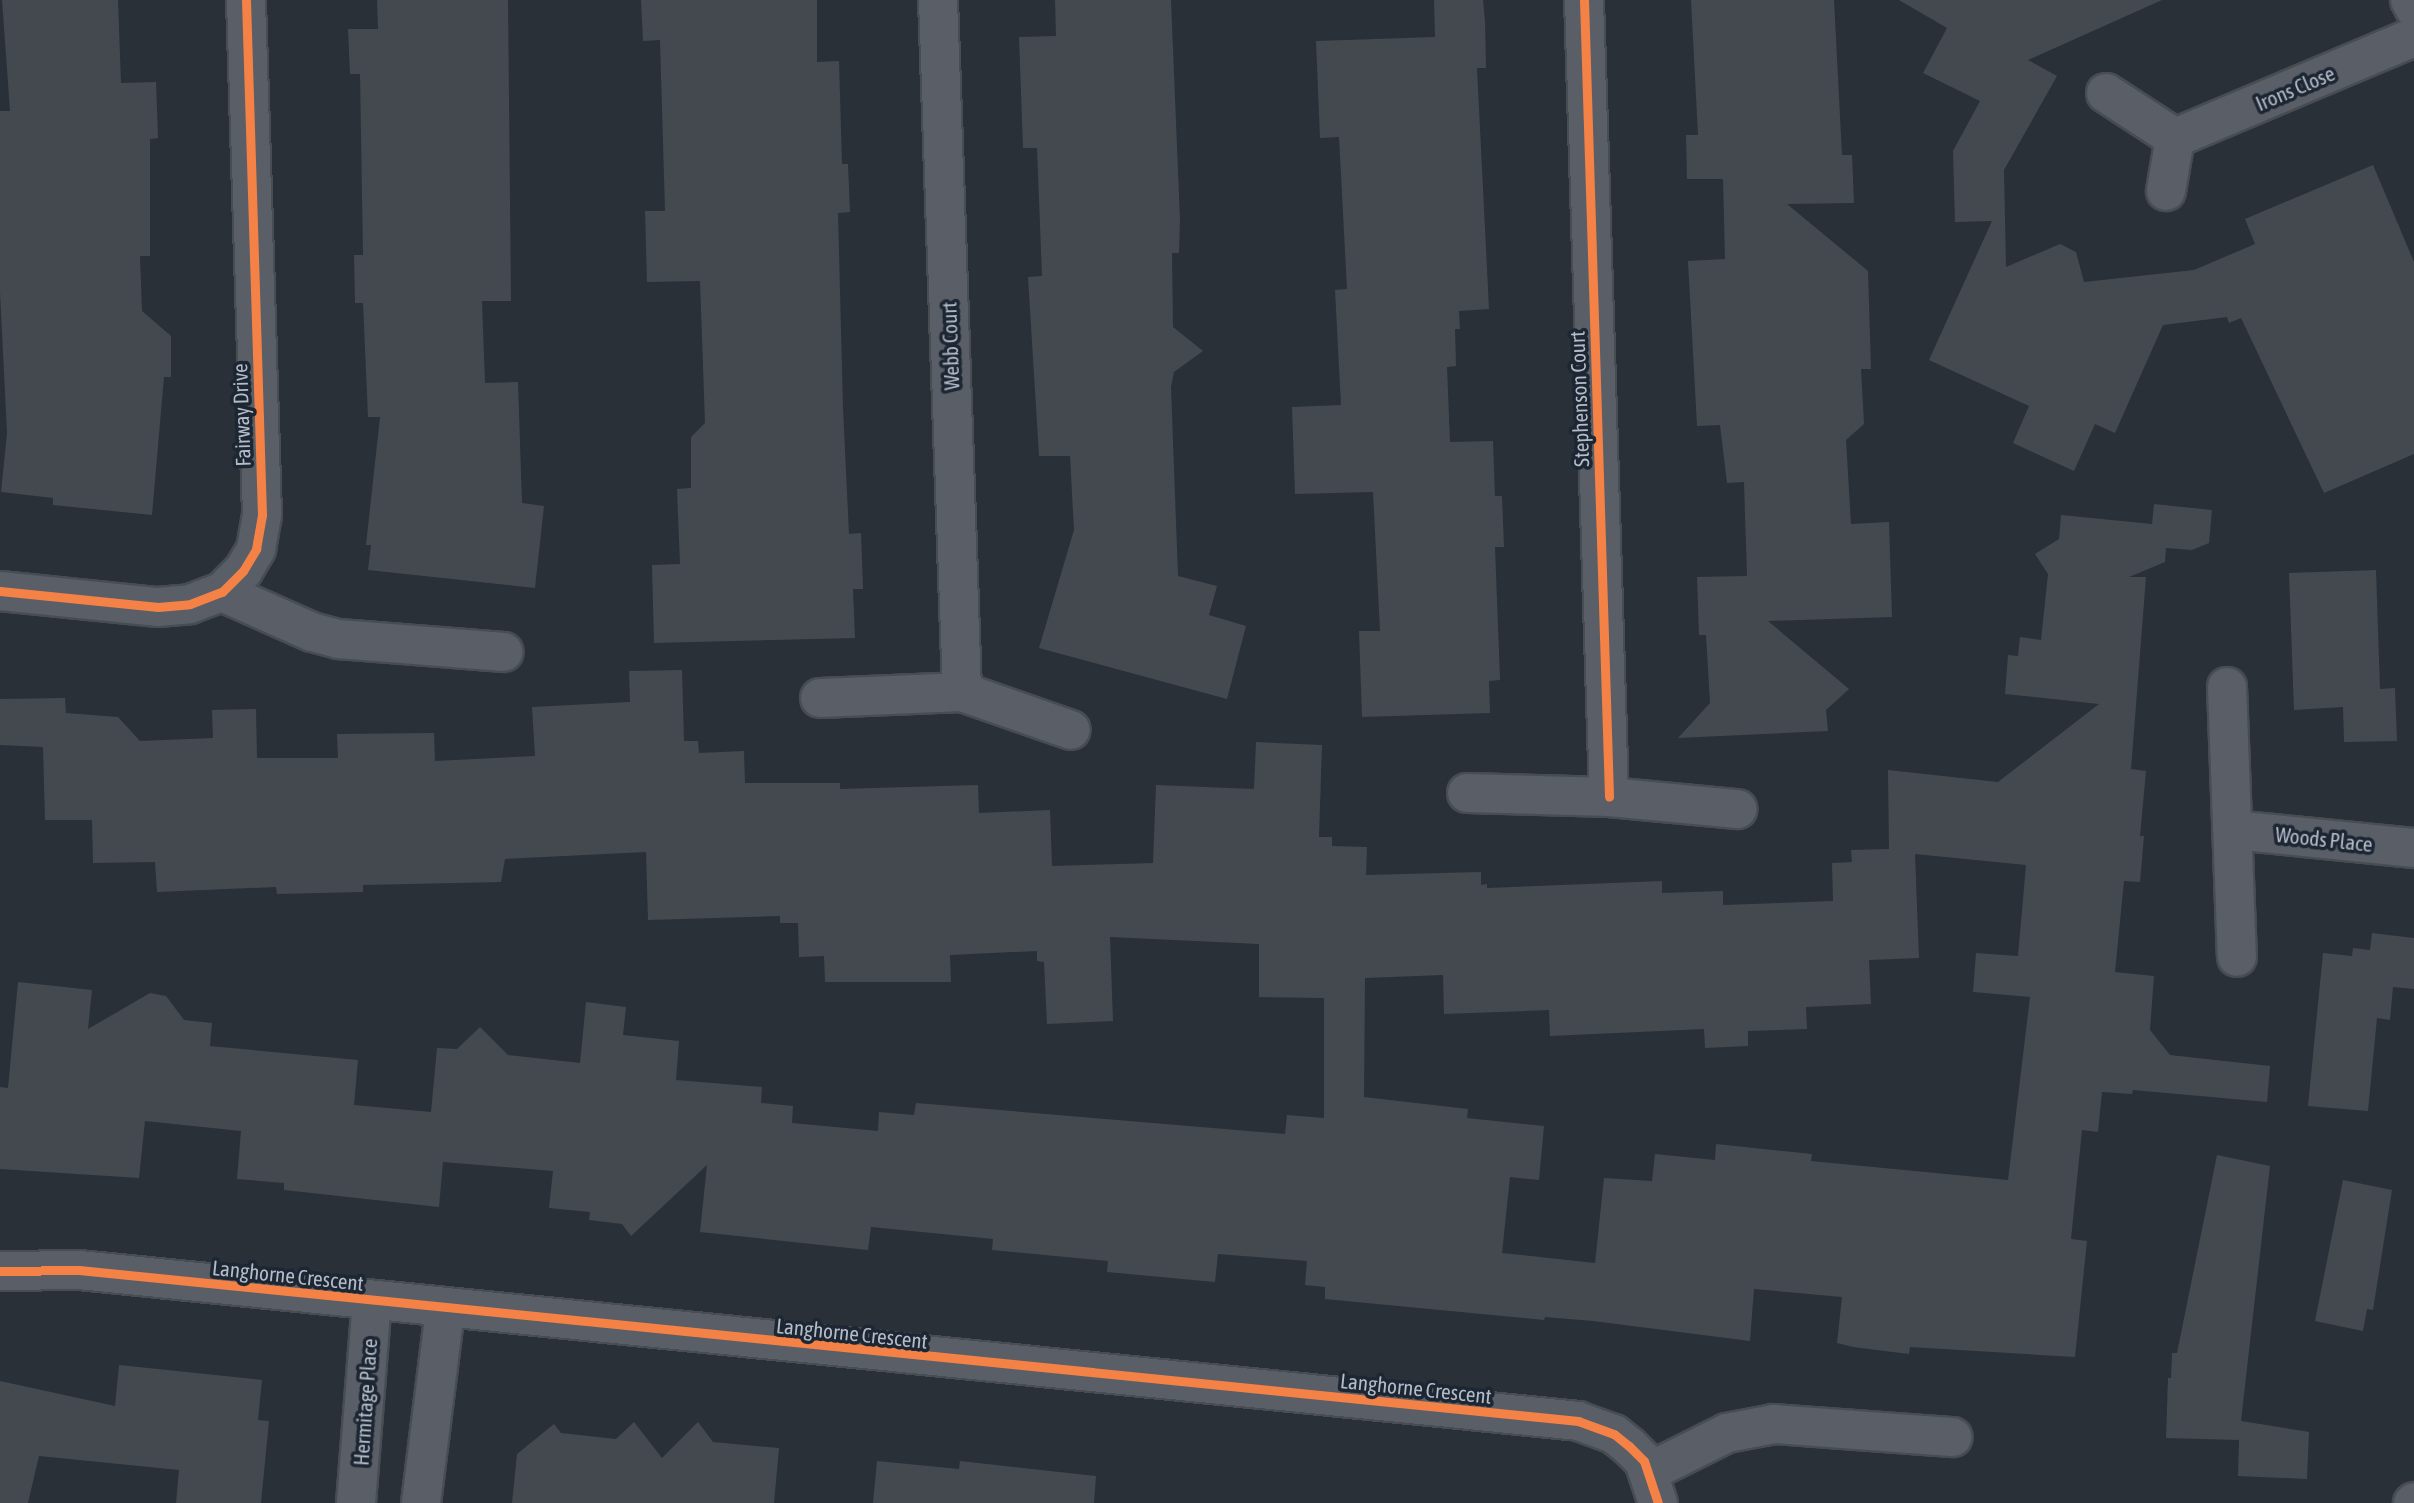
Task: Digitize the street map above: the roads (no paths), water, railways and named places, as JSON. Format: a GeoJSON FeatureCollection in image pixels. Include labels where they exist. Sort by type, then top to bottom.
{"type":"FeatureCollection","features":[{"type":"Feature","properties":{"kind":"street","name":"Fairway Drive"},"geometry":{"type":"LineString","coordinates":[[0,592],[158,607],[190,604],[222,592],[243,571],[256,549],[262,515],[246,0]]}},
{"type":"Feature","properties":{"kind":"street","name":"Webb Court"},"geometry":{"type":"LineString","coordinates":[[938,0],[962,692]]}},
{"type":"Feature","properties":{"kind":"street","name":"Stephenson Court"},"geometry":{"type":"LineString","coordinates":[[1584,0],[1609,797]]}},
{"type":"Feature","properties":{"kind":"street"},"geometry":{"type":"LineString","coordinates":[[2410,0],[2414,8]]}},
{"type":"Feature","properties":{"kind":"street","name":"Irons Close"},"geometry":{"type":"LineString","coordinates":[[2175,138],[2414,37]]}},
{"type":"Feature","properties":{"kind":"street"},"geometry":{"type":"LineString","coordinates":[[2106,93],[2175,138],[2166,191]]}},
{"type":"Feature","properties":{"kind":"street"},"geometry":{"type":"LineString","coordinates":[[222,592],[312,632],[339,639],[503,652]]}},
{"type":"Feature","properties":{"kind":"street"},"geometry":{"type":"LineString","coordinates":[[2227,687],[2237,957]]}},
{"type":"Feature","properties":{"kind":"street"},"geometry":{"type":"LineString","coordinates":[[820,698],[962,692],[1071,730]]}},
{"type":"Feature","properties":{"kind":"street"},"geometry":{"type":"LineString","coordinates":[[1467,793],[1609,797],[1737,808]]}},
{"type":"Feature","properties":{"kind":"street","name":"Woods Place"},"geometry":{"type":"LineString","coordinates":[[2234,830],[2414,848]]}},
{"type":"Feature","properties":{"kind":"street","name":"Langhorne Crescent"},"geometry":{"type":"LineString","coordinates":[[0,1271],[79,1270],[445,1310],[1578,1421],[1614,1434],[1654,1488],[1727,1433],[1774,1424],[1954,1437]]}},
{"type":"Feature","properties":{"kind":"street","name":"Hermitage Place"},"geometry":{"type":"LineString","coordinates":[[356,1503],[372,1301]]}},
{"type":"Feature","properties":{"kind":"street"},"geometry":{"type":"LineString","coordinates":[[421,1503],[445,1310]]}}]}
